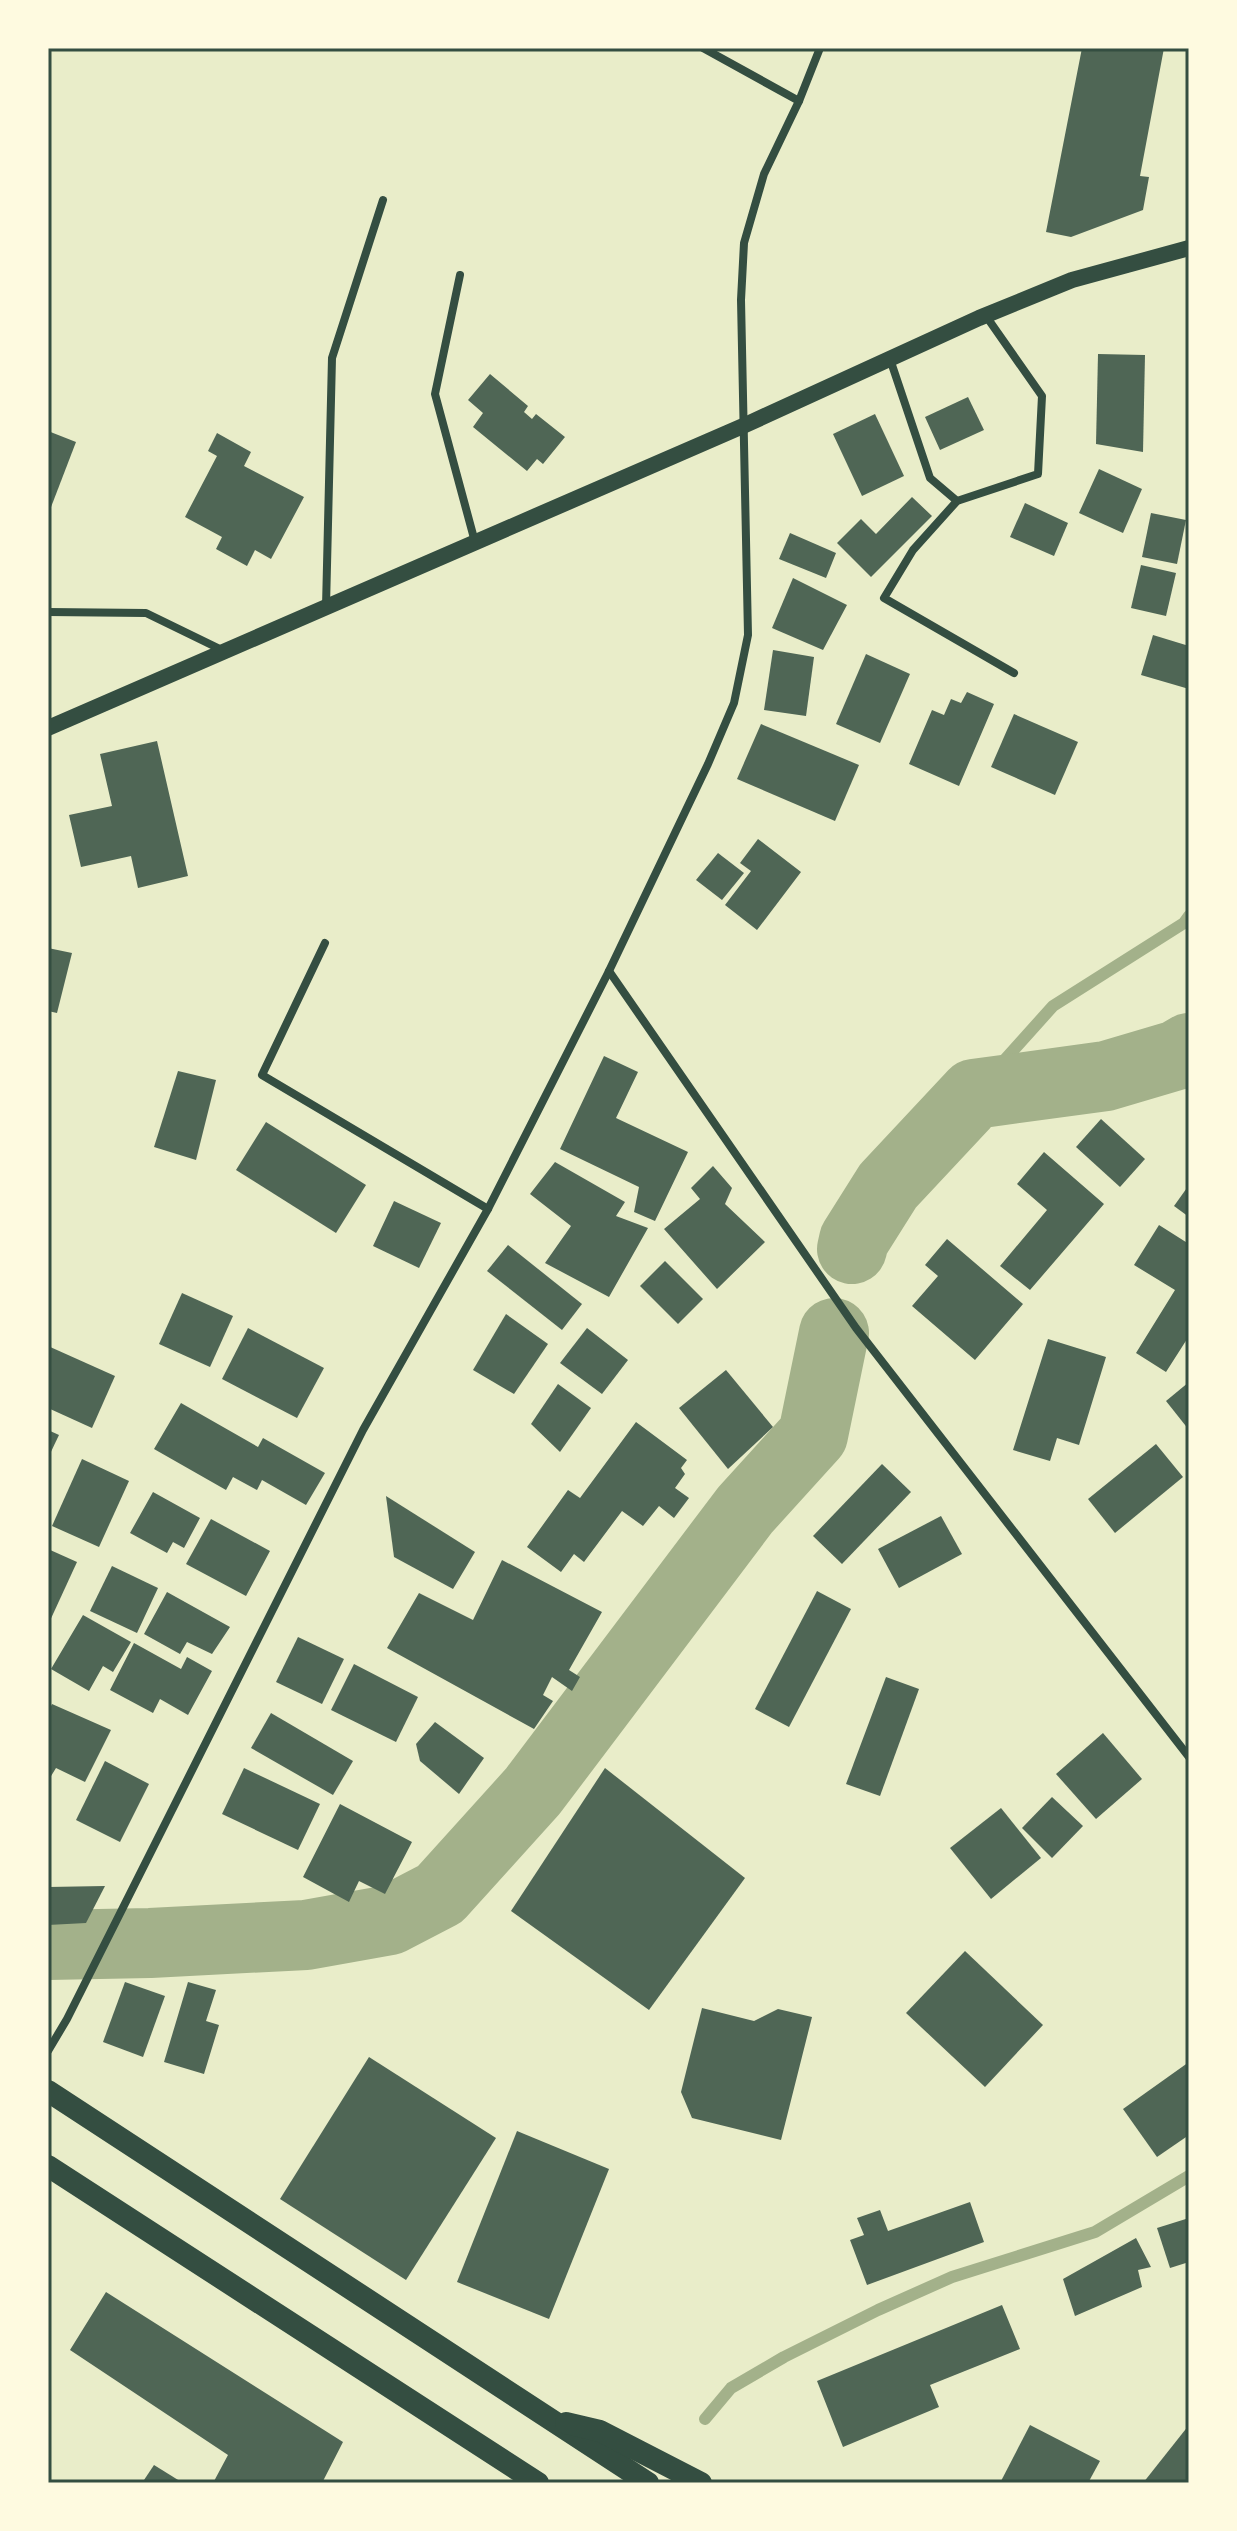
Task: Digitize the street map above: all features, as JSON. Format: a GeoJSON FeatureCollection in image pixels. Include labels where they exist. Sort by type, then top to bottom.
{"type":"FeatureCollection","features":[{"type":"Feature","properties":{"kind":"highway"},"geometry":{"type":"LineString","coordinates":[[48,2091],[648,2483]]}},
{"type":"Feature","properties":{"kind":"highway"},"geometry":{"type":"LineString","coordinates":[[48,2166],[531,2480]]}},
{"type":"Feature","properties":{"kind":"highway"},"geometry":{"type":"LineString","coordinates":[[553,2421],[600,2431],[701,2483]]}},
{"type":"Feature","properties":{"kind":"main road"},"geometry":{"type":"LineString","coordinates":[[48,728],[743,426],[986,315],[1072,280],[1189,248]]}},
{"type":"Feature","properties":{"kind":"street"},"geometry":{"type":"LineString","coordinates":[[703,48],[799,101]]}},
{"type":"Feature","properties":{"kind":"street"},"geometry":{"type":"LineString","coordinates":[[48,2051],[99,1957],[363,1430],[488,1209],[609,971],[734,703],[748,635],[741,300],[744,243],[764,174],[820,48]]}},
{"type":"Feature","properties":{"kind":"street"},"geometry":{"type":"LineString","coordinates":[[326,607],[332,358],[383,200]]}},
{"type":"Feature","properties":{"kind":"street"},"geometry":{"type":"LineString","coordinates":[[460,275],[435,394],[475,542]]}},
{"type":"Feature","properties":{"kind":"street"},"geometry":{"type":"LineString","coordinates":[[986,315],[1042,396],[1038,474],[957,501],[913,550],[884,598],[1014,673]]}},
{"type":"Feature","properties":{"kind":"street"},"geometry":{"type":"LineString","coordinates":[[890,359],[930,478],[957,501]]}},
{"type":"Feature","properties":{"kind":"street"},"geometry":{"type":"LineString","coordinates":[[48,612],[146,613],[223,650]]}},
{"type":"Feature","properties":{"kind":"street"},"geometry":{"type":"LineString","coordinates":[[325,943],[262,1075],[488,1209]]}},
{"type":"Feature","properties":{"kind":"street"},"geometry":{"type":"LineString","coordinates":[[609,971],[856,1328],[1189,1757]]}},
{"type":"Feature","properties":{"kind":"building"},"geometry":{"type":"Polygon","coordinates":[[[1082,48],[1164,48],[1140,176],[1149,177],[1143,210],[1071,237],[1046,232],[1082,48]]]}},
{"type":"Feature","properties":{"kind":"building"},"geometry":{"type":"Polygon","coordinates":[[[1098,354],[1145,355],[1143,452],[1096,444],[1098,354]]]}},
{"type":"Feature","properties":{"kind":"building"},"geometry":{"type":"Polygon","coordinates":[[[490,374],[528,406],[524,412],[532,419],[536,414],[565,437],[543,464],[537,459],[527,471],[473,427],[483,413],[468,400],[490,374]]]}},
{"type":"Feature","properties":{"kind":"building"},"geometry":{"type":"Polygon","coordinates":[[[968,397],[984,430],[940,450],[925,417],[968,397]]]}},
{"type":"Feature","properties":{"kind":"building"},"geometry":{"type":"Polygon","coordinates":[[[875,414],[904,476],[862,496],[833,434],[875,414]]]}},
{"type":"Feature","properties":{"kind":"building"},"geometry":{"type":"Polygon","coordinates":[[[48,431],[76,442],[48,515],[48,431]]]}},
{"type":"Feature","properties":{"kind":"building"},"geometry":{"type":"Polygon","coordinates":[[[217,433],[251,452],[244,466],[304,497],[271,559],[255,550],[247,566],[216,549],[222,537],[185,517],[217,456],[208,451],[217,433]]]}},
{"type":"Feature","properties":{"kind":"building"},"geometry":{"type":"Polygon","coordinates":[[[1099,469],[1142,489],[1123,533],[1079,513],[1099,469]]]}},
{"type":"Feature","properties":{"kind":"building"},"geometry":{"type":"Polygon","coordinates":[[[912,497],[932,516],[871,577],[837,543],[861,519],[876,534],[912,497]]]}},
{"type":"Feature","properties":{"kind":"building"},"geometry":{"type":"Polygon","coordinates":[[[1025,503],[1068,523],[1054,556],[1010,537],[1025,503]]]}},
{"type":"Feature","properties":{"kind":"building"},"geometry":{"type":"Polygon","coordinates":[[[1151,513],[1186,520],[1177,564],[1142,557],[1151,513]]]}},
{"type":"Feature","properties":{"kind":"building"},"geometry":{"type":"Polygon","coordinates":[[[790,533],[836,553],[826,578],[779,559],[790,533]]]}},
{"type":"Feature","properties":{"kind":"building"},"geometry":{"type":"Polygon","coordinates":[[[1141,565],[1176,573],[1166,616],[1131,608],[1141,565]]]}},
{"type":"Feature","properties":{"kind":"building"},"geometry":{"type":"Polygon","coordinates":[[[793,578],[847,605],[823,650],[772,628],[793,578]]]}},
{"type":"Feature","properties":{"kind":"building"},"geometry":{"type":"Polygon","coordinates":[[[1153,635],[1189,646],[1189,689],[1141,675],[1153,635]]]}},
{"type":"Feature","properties":{"kind":"building"},"geometry":{"type":"Polygon","coordinates":[[[773,650],[814,657],[806,716],[764,710],[773,650]]]}},
{"type":"Feature","properties":{"kind":"building"},"geometry":{"type":"Polygon","coordinates":[[[866,654],[910,674],[880,743],[836,724],[866,654]]]}},
{"type":"Feature","properties":{"kind":"building"},"geometry":{"type":"Polygon","coordinates":[[[967,692],[994,704],[959,786],[909,764],[932,710],[944,715],[951,699],[961,703],[967,692]]]}},
{"type":"Feature","properties":{"kind":"building"},"geometry":{"type":"Polygon","coordinates":[[[1014,714],[1078,742],[1055,795],[991,767],[1014,714]]]}},
{"type":"Feature","properties":{"kind":"building"},"geometry":{"type":"Polygon","coordinates":[[[761,724],[859,765],[835,821],[737,779],[761,724]]]}},
{"type":"Feature","properties":{"kind":"building"},"geometry":{"type":"Polygon","coordinates":[[[157,741],[188,876],[138,888],[131,856],[81,867],[69,815],[112,806],[100,754],[157,741]]]}},
{"type":"Feature","properties":{"kind":"building"},"geometry":{"type":"Polygon","coordinates":[[[758,839],[801,872],[757,930],[725,905],[751,871],[740,863],[758,839]]]}},
{"type":"Feature","properties":{"kind":"building"},"geometry":{"type":"Polygon","coordinates":[[[718,853],[744,873],[722,900],[696,880],[718,853]]]}},
{"type":"Feature","properties":{"kind":"building"},"geometry":{"type":"Polygon","coordinates":[[[48,948],[72,953],[57,1013],[48,1011],[48,948]]]}},
{"type":"Feature","properties":{"kind":"building"},"geometry":{"type":"Polygon","coordinates":[[[604,1056],[638,1072],[616,1118],[688,1152],[655,1221],[634,1212],[639,1187],[560,1149],[604,1056]]]}},
{"type":"Feature","properties":{"kind":"building"},"geometry":{"type":"Polygon","coordinates":[[[178,1071],[216,1080],[196,1160],[154,1147],[178,1071]]]}},
{"type":"Feature","properties":{"kind":"building"},"geometry":{"type":"Polygon","coordinates":[[[1101,1119],[1145,1159],[1120,1187],[1076,1147],[1101,1119]]]}},
{"type":"Feature","properties":{"kind":"building"},"geometry":{"type":"Polygon","coordinates":[[[266,1122],[366,1185],[336,1233],[236,1170],[266,1122]]]}},
{"type":"Feature","properties":{"kind":"building"},"geometry":{"type":"Polygon","coordinates":[[[1044,1152],[1104,1204],[1030,1290],[1000,1266],[1047,1210],[1017,1184],[1044,1152]]]}},
{"type":"Feature","properties":{"kind":"building"},"geometry":{"type":"Polygon","coordinates":[[[555,1162],[625,1202],[616,1216],[648,1228],[609,1297],[545,1263],[571,1226],[530,1194],[555,1162]]]}},
{"type":"Feature","properties":{"kind":"building"},"geometry":{"type":"Polygon","coordinates":[[[713,1166],[732,1188],[725,1204],[765,1242],[717,1289],[664,1229],[700,1199],[691,1188],[713,1166]]]}},
{"type":"Feature","properties":{"kind":"building"},"geometry":{"type":"Polygon","coordinates":[[[1189,1185],[1189,1217],[1174,1206],[1189,1185]]]}},
{"type":"Feature","properties":{"kind":"building"},"geometry":{"type":"Polygon","coordinates":[[[394,1201],[441,1223],[419,1268],[373,1246],[394,1201]]]}},
{"type":"Feature","properties":{"kind":"building"},"geometry":{"type":"Polygon","coordinates":[[[1159,1225],[1189,1244],[1189,1336],[1166,1372],[1136,1353],[1175,1290],[1134,1265],[1159,1225]]]}},
{"type":"Feature","properties":{"kind":"building"},"geometry":{"type":"Polygon","coordinates":[[[947,1239],[1023,1304],[975,1360],[912,1306],[938,1276],[925,1265],[947,1239]]]}},
{"type":"Feature","properties":{"kind":"building"},"geometry":{"type":"Polygon","coordinates":[[[508,1245],[582,1304],[562,1330],[487,1271],[508,1245]]]}},
{"type":"Feature","properties":{"kind":"building"},"geometry":{"type":"Polygon","coordinates":[[[665,1261],[703,1299],[678,1324],[640,1286],[665,1261]]]}},
{"type":"Feature","properties":{"kind":"building"},"geometry":{"type":"Polygon","coordinates":[[[182,1293],[233,1316],[210,1367],[159,1344],[182,1293]]]}},
{"type":"Feature","properties":{"kind":"building"},"geometry":{"type":"Polygon","coordinates":[[[506,1314],[548,1344],[514,1394],[473,1370],[506,1314]]]}},
{"type":"Feature","properties":{"kind":"building"},"geometry":{"type":"Polygon","coordinates":[[[248,1328],[324,1368],[297,1418],[222,1379],[248,1328]]]}},
{"type":"Feature","properties":{"kind":"building"},"geometry":{"type":"Polygon","coordinates":[[[587,1328],[628,1360],[602,1394],[560,1363],[587,1328]]]}},
{"type":"Feature","properties":{"kind":"building"},"geometry":{"type":"Polygon","coordinates":[[[1048,1339],[1106,1357],[1079,1445],[1057,1438],[1050,1461],[1013,1450],[1048,1339]]]}},
{"type":"Feature","properties":{"kind":"building"},"geometry":{"type":"Polygon","coordinates":[[[48,1346],[115,1376],[92,1428],[48,1408],[48,1346]]]}},
{"type":"Feature","properties":{"kind":"building"},"geometry":{"type":"Polygon","coordinates":[[[726,1370],[773,1427],[728,1469],[679,1408],[726,1370]]]}},
{"type":"Feature","properties":{"kind":"building"},"geometry":{"type":"Polygon","coordinates":[[[1189,1382],[1189,1430],[1166,1401],[1189,1382]]]}},
{"type":"Feature","properties":{"kind":"building"},"geometry":{"type":"Polygon","coordinates":[[[558,1384],[591,1408],[560,1452],[531,1424],[558,1384]]]}},
{"type":"Feature","properties":{"kind":"building"},"geometry":{"type":"Polygon","coordinates":[[[181,1403],[258,1447],[263,1438],[325,1473],[306,1505],[262,1480],[257,1490],[233,1477],[226,1490],[154,1449],[181,1403]]]}},
{"type":"Feature","properties":{"kind":"building"},"geometry":{"type":"Polygon","coordinates":[[[636,1422],[687,1460],[681,1468],[685,1474],[675,1488],[689,1498],[674,1518],[659,1506],[643,1526],[622,1511],[584,1562],[574,1554],[561,1572],[527,1547],[568,1490],[580,1498],[636,1422]]]}},
{"type":"Feature","properties":{"kind":"building"},"geometry":{"type":"Polygon","coordinates":[[[48,1430],[59,1435],[48,1458],[48,1430]]]}},
{"type":"Feature","properties":{"kind":"building"},"geometry":{"type":"Polygon","coordinates":[[[1156,1444],[1183,1477],[1115,1533],[1088,1499],[1156,1444]]]}},
{"type":"Feature","properties":{"kind":"building"},"geometry":{"type":"Polygon","coordinates":[[[82,1459],[129,1481],[99,1547],[52,1526],[82,1459]]]}},
{"type":"Feature","properties":{"kind":"building"},"geometry":{"type":"Polygon","coordinates":[[[882,1464],[911,1492],[842,1564],[813,1536],[882,1464]]]}},
{"type":"Feature","properties":{"kind":"building"},"geometry":{"type":"Polygon","coordinates":[[[153,1492],[200,1518],[184,1548],[173,1542],[167,1553],[130,1533],[153,1492]]]}},
{"type":"Feature","properties":{"kind":"building"},"geometry":{"type":"Polygon","coordinates":[[[386,1496],[475,1552],[453,1589],[394,1557],[386,1496]]]}},
{"type":"Feature","properties":{"kind":"building"},"geometry":{"type":"Polygon","coordinates":[[[941,1516],[962,1554],[899,1588],[878,1549],[941,1516]]]}},
{"type":"Feature","properties":{"kind":"building"},"geometry":{"type":"Polygon","coordinates":[[[211,1519],[270,1551],[246,1596],[186,1564],[211,1519]]]}},
{"type":"Feature","properties":{"kind":"building"},"geometry":{"type":"Polygon","coordinates":[[[48,1549],[77,1562],[48,1625],[48,1549]]]}},
{"type":"Feature","properties":{"kind":"building"},"geometry":{"type":"Polygon","coordinates":[[[502,1560],[602,1612],[569,1670],[580,1677],[572,1691],[552,1677],[543,1695],[553,1701],[534,1729],[387,1648],[419,1593],[473,1620],[502,1560]]]}},
{"type":"Feature","properties":{"kind":"building"},"geometry":{"type":"Polygon","coordinates":[[[112,1566],[158,1588],[137,1633],[90,1611],[112,1566]]]}},
{"type":"Feature","properties":{"kind":"building"},"geometry":{"type":"Polygon","coordinates":[[[817,1591],[851,1609],[789,1727],[755,1709],[817,1591]]]}},
{"type":"Feature","properties":{"kind":"building"},"geometry":{"type":"Polygon","coordinates":[[[167,1592],[230,1627],[212,1654],[187,1642],[180,1654],[144,1634],[167,1592]]]}},
{"type":"Feature","properties":{"kind":"building"},"geometry":{"type":"Polygon","coordinates":[[[83,1615],[131,1642],[113,1672],[103,1666],[89,1691],[51,1669],[83,1615]]]}},
{"type":"Feature","properties":{"kind":"building"},"geometry":{"type":"Polygon","coordinates":[[[298,1637],[344,1659],[322,1704],[276,1682],[298,1637]]]}},
{"type":"Feature","properties":{"kind":"building"},"geometry":{"type":"Polygon","coordinates":[[[134,1643],[181,1669],[187,1657],[212,1671],[188,1715],[160,1699],[153,1713],[110,1690],[134,1643]]]}},
{"type":"Feature","properties":{"kind":"building"},"geometry":{"type":"Polygon","coordinates":[[[354,1664],[418,1697],[396,1742],[331,1710],[354,1664]]]}},
{"type":"Feature","properties":{"kind":"building"},"geometry":{"type":"Polygon","coordinates":[[[886,1677],[919,1689],[880,1796],[846,1784],[886,1677]]]}},
{"type":"Feature","properties":{"kind":"building"},"geometry":{"type":"Polygon","coordinates":[[[52,1704],[111,1730],[85,1782],[56,1768],[48,1781],[48,1712],[52,1704]]]}},
{"type":"Feature","properties":{"kind":"building"},"geometry":{"type":"Polygon","coordinates":[[[271,1713],[353,1761],[333,1795],[251,1748],[271,1713]]]}},
{"type":"Feature","properties":{"kind":"building"},"geometry":{"type":"Polygon","coordinates":[[[435,1722],[484,1758],[459,1794],[420,1761],[416,1744],[435,1722]]]}},
{"type":"Feature","properties":{"kind":"building"},"geometry":{"type":"Polygon","coordinates":[[[1103,1733],[1142,1779],[1096,1819],[1056,1774],[1103,1733]]]}},
{"type":"Feature","properties":{"kind":"building"},"geometry":{"type":"Polygon","coordinates":[[[105,1761],[149,1784],[120,1842],[76,1820],[105,1761]]]}},
{"type":"Feature","properties":{"kind":"building"},"geometry":{"type":"Polygon","coordinates":[[[244,1768],[320,1804],[298,1850],[222,1814],[244,1768]]]}},
{"type":"Feature","properties":{"kind":"building"},"geometry":{"type":"Polygon","coordinates":[[[605,1768],[745,1878],[649,2010],[511,1911],[605,1768]]]}},
{"type":"Feature","properties":{"kind":"building"},"geometry":{"type":"Polygon","coordinates":[[[1052,1797],[1083,1826],[1052,1858],[1022,1828],[1052,1797]]]}},
{"type":"Feature","properties":{"kind":"building"},"geometry":{"type":"Polygon","coordinates":[[[340,1804],[412,1842],[385,1894],[359,1881],[349,1902],[303,1877],[340,1804]]]}},
{"type":"Feature","properties":{"kind":"building"},"geometry":{"type":"Polygon","coordinates":[[[1001,1808],[1041,1858],[991,1899],[950,1848],[1001,1808]]]}},
{"type":"Feature","properties":{"kind":"building"},"geometry":{"type":"Polygon","coordinates":[[[105,1886],[86,1923],[48,1925],[48,1887],[105,1886]]]}},
{"type":"Feature","properties":{"kind":"building"},"geometry":{"type":"Polygon","coordinates":[[[965,1951],[1043,2025],[985,2087],[906,2013],[965,1951]]]}},
{"type":"Feature","properties":{"kind":"building"},"geometry":{"type":"Polygon","coordinates":[[[125,1982],[165,1996],[143,2057],[103,2042],[125,1982]]]}},
{"type":"Feature","properties":{"kind":"building"},"geometry":{"type":"Polygon","coordinates":[[[188,1982],[216,1990],[206,2021],[219,2025],[204,2074],[164,2062],[188,1982]]]}},
{"type":"Feature","properties":{"kind":"building"},"geometry":{"type":"Polygon","coordinates":[[[702,2008],[754,2021],[778,2009],[812,2017],[781,2140],[692,2118],[681,2092],[702,2008]]]}},
{"type":"Feature","properties":{"kind":"building"},"geometry":{"type":"Polygon","coordinates":[[[369,2057],[496,2138],[406,2280],[280,2199],[369,2057]]]}},
{"type":"Feature","properties":{"kind":"building"},"geometry":{"type":"Polygon","coordinates":[[[1189,2062],[1189,2135],[1157,2157],[1123,2109],[1189,2062]]]}},
{"type":"Feature","properties":{"kind":"building"},"geometry":{"type":"Polygon","coordinates":[[[517,2131],[609,2169],[549,2319],[457,2282],[517,2131]]]}},
{"type":"Feature","properties":{"kind":"building"},"geometry":{"type":"Polygon","coordinates":[[[970,2202],[984,2242],[867,2285],[850,2240],[864,2235],[857,2218],[880,2210],[888,2231],[970,2202]]]}},
{"type":"Feature","properties":{"kind":"building"},"geometry":{"type":"Polygon","coordinates":[[[1189,2218],[1189,2262],[1170,2268],[1157,2228],[1189,2218]]]}},
{"type":"Feature","properties":{"kind":"building"},"geometry":{"type":"Polygon","coordinates":[[[1136,2238],[1151,2267],[1138,2270],[1142,2287],[1075,2316],[1063,2279],[1136,2238]]]}},
{"type":"Feature","properties":{"kind":"building"},"geometry":{"type":"Polygon","coordinates":[[[106,2292],[343,2442],[322,2483],[213,2483],[228,2455],[70,2350],[106,2292]]]}},
{"type":"Feature","properties":{"kind":"building"},"geometry":{"type":"Polygon","coordinates":[[[1002,2305],[1020,2349],[930,2385],[939,2407],[843,2447],[817,2381],[1002,2305]]]}},
{"type":"Feature","properties":{"kind":"building"},"geometry":{"type":"Polygon","coordinates":[[[1030,2425],[1100,2461],[1088,2483],[1000,2483],[1030,2425]]]}},
{"type":"Feature","properties":{"kind":"building"},"geometry":{"type":"Polygon","coordinates":[[[1189,2425],[1189,2483],[1143,2483],[1189,2425]]]}},
{"type":"Feature","properties":{"kind":"building"},"geometry":{"type":"Polygon","coordinates":[[[154,2465],[183,2483],[142,2483],[154,2465]]]}},
{"type":"Feature","properties":{"kind":"waterway"},"geometry":{"type":"LineString","coordinates":[[974,1094],[1053,1006],[1184,923],[1189,916]]}},
{"type":"Feature","properties":{"kind":"waterway"},"geometry":{"type":"LineString","coordinates":[[852,1249],[854,1240],[888,1186],[974,1094],[1106,1076],[1177,1055],[1189,1048]]}},
{"type":"Feature","properties":{"kind":"waterway"},"geometry":{"type":"LineString","coordinates":[[48,1945],[306,1935],[390,1920],[440,1894],[533,1791],[745,1510],[813,1435],[834,1333]]}},
{"type":"Feature","properties":{"kind":"waterway"},"geometry":{"type":"LineString","coordinates":[[705,2419],[731,2388],[784,2357],[952,2277],[1095,2232],[1189,2176]]}}]}
